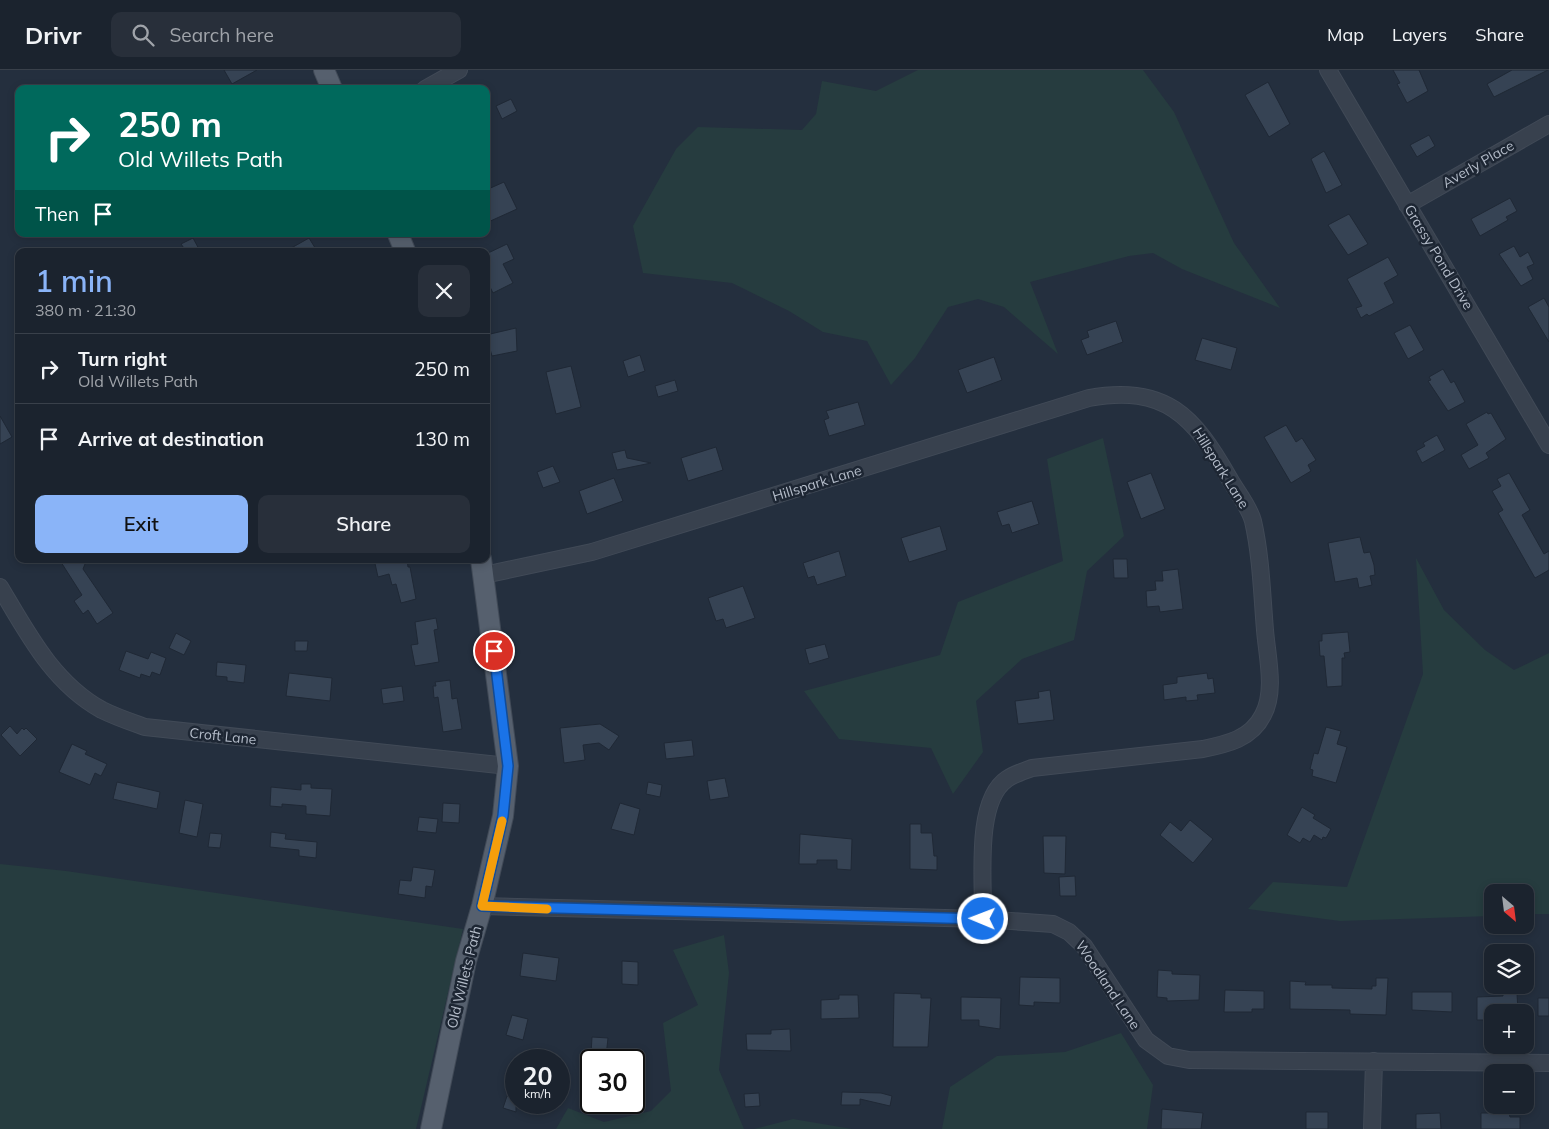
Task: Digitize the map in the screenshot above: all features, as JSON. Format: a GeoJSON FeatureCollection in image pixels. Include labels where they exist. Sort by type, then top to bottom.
{"type":"FeatureCollection","features":[{"type":"Feature","properties":{"kind":"main road"},"geometry":{"type":"LineString","coordinates":[[324,70],[330,85]]}},
{"type":"Feature","properties":{"kind":"main road","name":"Old Willets Path"},"geometry":{"type":"LineString","coordinates":[[431,1129],[466,961],[482,906],[503,816],[508,766],[482,567]]}},
{"type":"Feature","properties":{"kind":"street"},"geometry":{"type":"LineString","coordinates":[[432,85],[459,70]]}},
{"type":"Feature","properties":{"kind":"street","name":"Grassy Pond Drive"},"geometry":{"type":"LineString","coordinates":[[1328,70],[1549,445]]}},
{"type":"Feature","properties":{"kind":"street","name":"Averly Place"},"geometry":{"type":"LineString","coordinates":[[1407,205],[1549,124]]}},
{"type":"Feature","properties":{"kind":"street","name":"Hillspark Lane"},"geometry":{"type":"LineString","coordinates":[[482,567],[592,552],[1089,398],[1116,393],[1146,396],[1173,408],[1198,428],[1252,519],[1260,575],[1269,693],[1263,715],[1251,732],[1228,744],[1203,749],[1032,768],[1006,779],[990,800],[984,831],[983,919]]}},
{"type":"Feature","properties":{"kind":"street","name":"Croft Lane"},"geometry":{"type":"LineString","coordinates":[[0,587],[33,642],[58,677],[103,710],[145,727],[508,766]]}},
{"type":"Feature","properties":{"kind":"street","name":"Woodland Lane"},"geometry":{"type":"LineString","coordinates":[[482,906],[983,919],[1053,924],[1069,932],[1084,946],[1146,1040],[1168,1056],[1189,1060],[1549,1063]]}},
{"type":"Feature","properties":{"kind":"street"},"geometry":{"type":"LineString","coordinates":[[1372,1129],[1374,1061]]}},
{"type":"Feature","properties":{"kind":"green space"},"geometry":{"type":"Polygon","coordinates":[[[918,70],[1143,70],[1174,112],[1234,243],[1280,308],[1182,269],[1153,253],[1129,256],[1030,282],[1058,354],[1004,307],[978,299],[948,307],[915,358],[891,385],[867,341],[823,332],[789,311],[732,283],[643,273],[633,226],[676,149],[698,127],[802,130],[816,114],[822,81],[876,91],[918,70]]]}},
{"type":"Feature","properties":{"kind":"green space"},"geometry":{"type":"Polygon","coordinates":[[[1103,438],[1124,536],[1087,571],[1074,640],[1022,659],[976,701],[983,752],[953,794],[931,748],[839,739],[804,691],[940,655],[958,602],[1063,561],[1047,459],[1103,438]]]}},
{"type":"Feature","properties":{"kind":"green space"},"geometry":{"type":"Polygon","coordinates":[[[1416,558],[1444,610],[1485,650],[1514,670],[1549,653],[1549,914],[1534,914],[1534,884],[1484,884],[1484,916],[1340,921],[1248,909],[1273,882],[1347,887],[1423,674],[1416,558]]]}},
{"type":"Feature","properties":{"kind":"green space"},"geometry":{"type":"Polygon","coordinates":[[[0,864],[66,871],[463,929],[416,1129],[0,1129],[0,864]]]}},
{"type":"Feature","properties":{"kind":"green space"},"geometry":{"type":"Polygon","coordinates":[[[724,935],[729,973],[719,1070],[744,1129],[556,1129],[565,1114],[570,1114],[570,1109],[604,1122],[645,1114],[651,1111],[671,1091],[663,1023],[698,1005],[673,950],[724,935]]]}},
{"type":"Feature","properties":{"kind":"green space"},"geometry":{"type":"Polygon","coordinates":[[[1121,1033],[1153,1085],[1147,1129],[942,1129],[950,1087],[997,1056],[1065,1052],[1121,1033]]]}},
{"type":"Feature","properties":{"kind":"green space"},"geometry":{"type":"Polygon","coordinates":[[[793,1119],[852,1129],[754,1129],[793,1119]]]}},
{"type":"Feature","properties":{"kind":"building"},"geometry":{"type":"Polygon","coordinates":[[[224,70],[257,70],[232,84],[224,70]]]}},
{"type":"Feature","properties":{"kind":"building"},"geometry":{"type":"Polygon","coordinates":[[[1393,70],[1419,70],[1428,91],[1407,103],[1397,84],[1400,83],[1393,70]]]}},
{"type":"Feature","properties":{"kind":"building"},"geometry":{"type":"Polygon","coordinates":[[[1512,70],[1548,70],[1494,97],[1487,84],[1512,70]]]}},
{"type":"Feature","properties":{"kind":"building"},"geometry":{"type":"Polygon","coordinates":[[[1268,82],[1290,124],[1269,137],[1245,95],[1268,82]]]}},
{"type":"Feature","properties":{"kind":"building"},"geometry":{"type":"Polygon","coordinates":[[[511,99],[517,111],[502,119],[496,106],[511,99]]]}},
{"type":"Feature","properties":{"kind":"building"},"geometry":{"type":"Polygon","coordinates":[[[1429,135],[1435,146],[1417,157],[1410,145],[1429,135]]]}},
{"type":"Feature","properties":{"kind":"building"},"geometry":{"type":"Polygon","coordinates":[[[1324,151],[1342,185],[1326,193],[1311,159],[1324,151]]]}},
{"type":"Feature","properties":{"kind":"building"},"geometry":{"type":"Polygon","coordinates":[[[504,182],[517,209],[490,221],[490,188],[504,182]]]}},
{"type":"Feature","properties":{"kind":"building"},"geometry":{"type":"Polygon","coordinates":[[[1510,198],[1517,211],[1506,217],[1508,220],[1480,236],[1471,219],[1510,198]]]}},
{"type":"Feature","properties":{"kind":"building"},"geometry":{"type":"Polygon","coordinates":[[[1349,214],[1368,244],[1348,255],[1328,225],[1349,214]]]}},
{"type":"Feature","properties":{"kind":"building"},"geometry":{"type":"Polygon","coordinates":[[[193,238],[198,248],[184,248],[181,244],[193,238]]]}},
{"type":"Feature","properties":{"kind":"building"},"geometry":{"type":"Polygon","coordinates":[[[309,238],[315,248],[291,248],[309,238]]]}},
{"type":"Feature","properties":{"kind":"building"},"geometry":{"type":"Polygon","coordinates":[[[507,244],[514,259],[503,264],[513,283],[493,293],[490,287],[490,252],[507,244]]]}},
{"type":"Feature","properties":{"kind":"building"},"geometry":{"type":"Polygon","coordinates":[[[1514,246],[1520,257],[1528,252],[1534,264],[1527,267],[1533,279],[1521,286],[1499,254],[1514,246]]]}},
{"type":"Feature","properties":{"kind":"building"},"geometry":{"type":"Polygon","coordinates":[[[1388,257],[1398,275],[1384,283],[1394,303],[1361,318],[1356,308],[1362,306],[1347,279],[1388,257]]]}},
{"type":"Feature","properties":{"kind":"building"},"geometry":{"type":"Polygon","coordinates":[[[1544,298],[1549,307],[1549,342],[1528,307],[1544,298]]]}},
{"type":"Feature","properties":{"kind":"building"},"geometry":{"type":"Polygon","coordinates":[[[1116,321],[1123,342],[1087,355],[1081,340],[1089,337],[1087,331],[1116,321]]]}},
{"type":"Feature","properties":{"kind":"building"},"geometry":{"type":"Polygon","coordinates":[[[1410,325],[1424,350],[1408,359],[1394,333],[1410,325]]]}},
{"type":"Feature","properties":{"kind":"building"},"geometry":{"type":"Polygon","coordinates":[[[516,328],[517,351],[492,356],[490,334],[516,328]]]}},
{"type":"Feature","properties":{"kind":"building"},"geometry":{"type":"Polygon","coordinates":[[[1202,338],[1237,348],[1231,370],[1195,360],[1202,338]]]}},
{"type":"Feature","properties":{"kind":"building"},"geometry":{"type":"Polygon","coordinates":[[[640,355],[645,371],[628,377],[623,361],[640,355]]]}},
{"type":"Feature","properties":{"kind":"building"},"geometry":{"type":"Polygon","coordinates":[[[994,357],[1002,380],[967,393],[958,370],[994,357]]]}},
{"type":"Feature","properties":{"kind":"building"},"geometry":{"type":"Polygon","coordinates":[[[571,366],[581,407],[556,414],[546,372],[571,366]]]}},
{"type":"Feature","properties":{"kind":"building"},"geometry":{"type":"Polygon","coordinates":[[[1443,369],[1451,383],[1454,381],[1465,402],[1448,411],[1428,381],[1431,380],[1429,377],[1443,369]]]}},
{"type":"Feature","properties":{"kind":"building"},"geometry":{"type":"Polygon","coordinates":[[[675,380],[678,391],[658,397],[655,386],[675,380]]]}},
{"type":"Feature","properties":{"kind":"building"},"geometry":{"type":"Polygon","coordinates":[[[858,402],[865,425],[829,436],[824,420],[829,418],[826,411],[858,402]]]}},
{"type":"Feature","properties":{"kind":"building"},"geometry":{"type":"Polygon","coordinates":[[[1487,412],[1488,414],[1491,413],[1506,439],[1486,453],[1489,458],[1469,469],[1461,455],[1478,445],[1466,424],[1487,412]]]}},
{"type":"Feature","properties":{"kind":"building"},"geometry":{"type":"Polygon","coordinates":[[[0,416],[12,437],[0,444],[0,416]]]}},
{"type":"Feature","properties":{"kind":"building"},"geometry":{"type":"Polygon","coordinates":[[[1286,425],[1296,442],[1302,438],[1316,460],[1308,465],[1311,471],[1291,483],[1264,437],[1286,425]]]}},
{"type":"Feature","properties":{"kind":"building"},"geometry":{"type":"Polygon","coordinates":[[[1437,435],[1445,450],[1422,463],[1416,451],[1425,446],[1423,443],[1437,435]]]}},
{"type":"Feature","properties":{"kind":"building"},"geometry":{"type":"Polygon","coordinates":[[[716,447],[723,470],[688,481],[681,458],[716,447]]]}},
{"type":"Feature","properties":{"kind":"building"},"geometry":{"type":"Polygon","coordinates":[[[625,450],[627,458],[651,463],[617,470],[612,453],[625,450]]]}},
{"type":"Feature","properties":{"kind":"building"},"geometry":{"type":"Polygon","coordinates":[[[553,466],[560,482],[543,488],[537,472],[553,466]]]}},
{"type":"Feature","properties":{"kind":"building"},"geometry":{"type":"Polygon","coordinates":[[[1151,473],[1165,509],[1141,519],[1127,482],[1151,473]]]}},
{"type":"Feature","properties":{"kind":"building"},"geometry":{"type":"Polygon","coordinates":[[[1509,473],[1530,510],[1522,515],[1544,554],[1549,551],[1549,570],[1535,578],[1498,513],[1503,510],[1492,491],[1501,486],[1497,479],[1509,473]]]}},
{"type":"Feature","properties":{"kind":"building"},"geometry":{"type":"Polygon","coordinates":[[[614,478],[623,501],[587,514],[579,491],[614,478]]]}},
{"type":"Feature","properties":{"kind":"building"},"geometry":{"type":"Polygon","coordinates":[[[1032,501],[1039,524],[1012,533],[1009,524],[1002,526],[997,512],[1032,501]]]}},
{"type":"Feature","properties":{"kind":"building"},"geometry":{"type":"Polygon","coordinates":[[[940,526],[947,550],[909,562],[901,538],[940,526]]]}},
{"type":"Feature","properties":{"kind":"building"},"geometry":{"type":"Polygon","coordinates":[[[1360,537],[1364,553],[1370,552],[1374,565],[1375,575],[1370,576],[1372,585],[1359,588],[1357,578],[1335,582],[1328,543],[1360,537]]]}},
{"type":"Feature","properties":{"kind":"building"},"geometry":{"type":"Polygon","coordinates":[[[839,551],[846,576],[817,585],[814,576],[808,578],[803,563],[839,551]]]}},
{"type":"Feature","properties":{"kind":"building"},"geometry":{"type":"Polygon","coordinates":[[[1113,559],[1127,559],[1128,578],[1114,578],[1113,559]]]}},
{"type":"Feature","properties":{"kind":"building"},"geometry":{"type":"Polygon","coordinates":[[[62,563],[85,563],[83,569],[113,613],[97,624],[88,610],[83,614],[74,601],[82,595],[62,563]]]}},
{"type":"Feature","properties":{"kind":"building"},"geometry":{"type":"Polygon","coordinates":[[[375,563],[408,563],[408,567],[410,567],[416,599],[401,603],[396,584],[392,585],[389,574],[378,577],[375,563]]]}},
{"type":"Feature","properties":{"kind":"building"},"geometry":{"type":"Polygon","coordinates":[[[1178,569],[1183,609],[1160,612],[1159,606],[1147,607],[1146,591],[1156,590],[1155,581],[1163,581],[1162,571],[1178,569]]]}},
{"type":"Feature","properties":{"kind":"building"},"geometry":{"type":"Polygon","coordinates":[[[743,586],[755,618],[726,628],[723,619],[716,621],[708,598],[743,586]]]}},
{"type":"Feature","properties":{"kind":"building"},"geometry":{"type":"Polygon","coordinates":[[[436,618],[438,629],[434,630],[439,662],[415,666],[411,645],[418,644],[415,622],[436,618]]]}},
{"type":"Feature","properties":{"kind":"building"},"geometry":{"type":"Polygon","coordinates":[[[1348,632],[1350,652],[1344,653],[1345,658],[1342,658],[1342,686],[1327,687],[1324,656],[1320,656],[1319,641],[1322,641],[1322,634],[1348,632]]]}},
{"type":"Feature","properties":{"kind":"building"},"geometry":{"type":"Polygon","coordinates":[[[176,633],[191,641],[184,655],[169,648],[176,633]]]}},
{"type":"Feature","properties":{"kind":"building"},"geometry":{"type":"Polygon","coordinates":[[[295,641],[308,641],[307,651],[295,651],[295,641]]]}},
{"type":"Feature","properties":{"kind":"building"},"geometry":{"type":"Polygon","coordinates":[[[825,644],[829,658],[809,664],[805,649],[825,644]]]}},
{"type":"Feature","properties":{"kind":"building"},"geometry":{"type":"Polygon","coordinates":[[[126,651],[148,659],[151,652],[166,658],[160,675],[152,672],[150,677],[141,674],[140,678],[119,670],[126,651]]]}},
{"type":"Feature","properties":{"kind":"building"},"geometry":{"type":"Polygon","coordinates":[[[217,662],[246,665],[244,683],[227,681],[227,677],[216,676],[217,662]]]}},
{"type":"Feature","properties":{"kind":"building"},"geometry":{"type":"Polygon","coordinates":[[[289,673],[332,678],[330,701],[286,696],[289,673]]]}},
{"type":"Feature","properties":{"kind":"building"},"geometry":{"type":"Polygon","coordinates":[[[1207,673],[1208,679],[1213,678],[1215,693],[1197,695],[1198,700],[1186,701],[1186,697],[1164,700],[1163,685],[1177,683],[1177,677],[1207,673]]]}},
{"type":"Feature","properties":{"kind":"building"},"geometry":{"type":"Polygon","coordinates":[[[450,680],[452,699],[457,698],[462,729],[443,732],[438,697],[434,698],[433,686],[436,686],[435,682],[450,680]]]}},
{"type":"Feature","properties":{"kind":"building"},"geometry":{"type":"Polygon","coordinates":[[[402,686],[404,701],[383,704],[381,689],[402,686]]]}},
{"type":"Feature","properties":{"kind":"building"},"geometry":{"type":"Polygon","coordinates":[[[1050,690],[1054,720],[1018,724],[1015,701],[1039,698],[1038,692],[1050,690]]]}},
{"type":"Feature","properties":{"kind":"building"},"geometry":{"type":"Polygon","coordinates":[[[600,724],[619,736],[609,750],[599,743],[583,745],[585,760],[564,763],[560,728],[600,724]]]}},
{"type":"Feature","properties":{"kind":"building"},"geometry":{"type":"Polygon","coordinates":[[[10,726],[17,734],[22,728],[24,730],[26,728],[37,739],[20,756],[1,735],[10,726]]]}},
{"type":"Feature","properties":{"kind":"building"},"geometry":{"type":"Polygon","coordinates":[[[1326,727],[1341,731],[1337,744],[1347,747],[1336,783],[1312,776],[1313,770],[1310,769],[1314,753],[1318,754],[1326,727]]]}},
{"type":"Feature","properties":{"kind":"building"},"geometry":{"type":"Polygon","coordinates":[[[692,740],[694,756],[666,759],[664,743],[692,740]]]}},
{"type":"Feature","properties":{"kind":"building"},"geometry":{"type":"Polygon","coordinates":[[[72,744],[87,751],[85,754],[107,764],[101,776],[95,773],[90,785],[59,772],[72,744]]]}},
{"type":"Feature","properties":{"kind":"building"},"geometry":{"type":"Polygon","coordinates":[[[725,778],[729,797],[710,800],[707,781],[725,778]]]}},
{"type":"Feature","properties":{"kind":"building"},"geometry":{"type":"Polygon","coordinates":[[[117,782],[160,792],[157,809],[113,799],[117,782]]]}},
{"type":"Feature","properties":{"kind":"building"},"geometry":{"type":"Polygon","coordinates":[[[648,782],[662,785],[660,797],[646,794],[648,782]]]}},
{"type":"Feature","properties":{"kind":"building"},"geometry":{"type":"Polygon","coordinates":[[[301,784],[311,784],[311,788],[332,789],[330,816],[306,814],[306,806],[282,804],[282,807],[270,806],[271,787],[301,790],[301,784]]]}},
{"type":"Feature","properties":{"kind":"building"},"geometry":{"type":"Polygon","coordinates":[[[185,800],[203,804],[197,837],[179,833],[185,800]]]}},
{"type":"Feature","properties":{"kind":"building"},"geometry":{"type":"Polygon","coordinates":[[[443,803],[460,804],[459,823],[442,822],[443,803]]]}},
{"type":"Feature","properties":{"kind":"building"},"geometry":{"type":"Polygon","coordinates":[[[620,803],[640,809],[634,835],[611,829],[620,803]]]}},
{"type":"Feature","properties":{"kind":"building"},"geometry":{"type":"Polygon","coordinates":[[[1302,807],[1315,815],[1313,818],[1331,829],[1326,838],[1323,837],[1322,840],[1314,835],[1310,842],[1303,838],[1300,843],[1287,835],[1302,807]]]}},
{"type":"Feature","properties":{"kind":"building"},"geometry":{"type":"Polygon","coordinates":[[[419,817],[438,819],[436,833],[417,831],[419,817]]]}},
{"type":"Feature","properties":{"kind":"building"},"geometry":{"type":"Polygon","coordinates":[[[1190,820],[1213,839],[1193,863],[1160,835],[1170,822],[1181,831],[1190,820]]]}},
{"type":"Feature","properties":{"kind":"building"},"geometry":{"type":"Polygon","coordinates":[[[910,824],[921,824],[921,833],[932,833],[934,856],[937,856],[937,870],[910,869],[910,824]]]}},
{"type":"Feature","properties":{"kind":"building"},"geometry":{"type":"Polygon","coordinates":[[[271,832],[286,834],[285,839],[317,842],[316,858],[299,856],[299,850],[270,847],[271,832]]]}},
{"type":"Feature","properties":{"kind":"building"},"geometry":{"type":"Polygon","coordinates":[[[210,833],[222,834],[220,848],[208,847],[210,833]]]}},
{"type":"Feature","properties":{"kind":"building"},"geometry":{"type":"Polygon","coordinates":[[[800,834],[852,839],[851,870],[837,869],[837,860],[817,860],[817,864],[799,864],[800,834]]]}},
{"type":"Feature","properties":{"kind":"building"},"geometry":{"type":"Polygon","coordinates":[[[1043,836],[1066,836],[1065,874],[1044,873],[1043,836]]]}},
{"type":"Feature","properties":{"kind":"building"},"geometry":{"type":"Polygon","coordinates":[[[413,867],[435,870],[432,887],[426,886],[425,898],[398,894],[400,880],[411,881],[413,867]]]}},
{"type":"Feature","properties":{"kind":"building"},"geometry":{"type":"Polygon","coordinates":[[[1075,876],[1076,896],[1060,896],[1059,877],[1075,876]]]}},
{"type":"Feature","properties":{"kind":"building"},"geometry":{"type":"Polygon","coordinates":[[[523,953],[559,958],[556,981],[520,976],[523,953]]]}},
{"type":"Feature","properties":{"kind":"building"},"geometry":{"type":"Polygon","coordinates":[[[622,961],[638,962],[638,985],[622,984],[622,961]]]}},
{"type":"Feature","properties":{"kind":"building"},"geometry":{"type":"Polygon","coordinates":[[[1158,970],[1172,971],[1172,974],[1200,975],[1199,1000],[1167,1001],[1167,998],[1157,997],[1158,970]]]}},
{"type":"Feature","properties":{"kind":"building"},"geometry":{"type":"Polygon","coordinates":[[[1020,977],[1060,978],[1060,1003],[1034,1002],[1034,1006],[1019,1005],[1020,977]]]}},
{"type":"Feature","properties":{"kind":"building"},"geometry":{"type":"Polygon","coordinates":[[[1376,978],[1388,978],[1386,1015],[1350,1014],[1350,1010],[1290,1009],[1290,981],[1306,982],[1305,985],[1332,985],[1332,988],[1372,989],[1372,986],[1376,986],[1376,978]]]}},
{"type":"Feature","properties":{"kind":"building"},"geometry":{"type":"Polygon","coordinates":[[[1225,990],[1264,991],[1264,1009],[1252,1009],[1252,1012],[1224,1012],[1225,990]]]}},
{"type":"Feature","properties":{"kind":"building"},"geometry":{"type":"Polygon","coordinates":[[[1412,992],[1452,992],[1452,1012],[1412,1010],[1412,992]]]}},
{"type":"Feature","properties":{"kind":"building"},"geometry":{"type":"Polygon","coordinates":[[[894,993],[921,994],[921,998],[931,998],[928,1047],[893,1047],[894,993]]]}},
{"type":"Feature","properties":{"kind":"building"},"geometry":{"type":"Polygon","coordinates":[[[1503,994],[1517,994],[1518,1004],[1484,1004],[1484,1020],[1477,1020],[1477,997],[1503,996],[1503,994]]]}},
{"type":"Feature","properties":{"kind":"building"},"geometry":{"type":"Polygon","coordinates":[[[839,995],[858,995],[859,1018],[821,1019],[821,1000],[839,999],[839,995]]]}},
{"type":"Feature","properties":{"kind":"building"},"geometry":{"type":"Polygon","coordinates":[[[961,997],[1001,998],[1000,1029],[979,1026],[979,1020],[961,1020],[961,997]]]}},
{"type":"Feature","properties":{"kind":"building"},"geometry":{"type":"Polygon","coordinates":[[[1538,998],[1549,998],[1549,1016],[1538,1016],[1538,998]]]}},
{"type":"Feature","properties":{"kind":"building"},"geometry":{"type":"Polygon","coordinates":[[[512,1015],[528,1019],[523,1040],[506,1035],[512,1015]]]}},
{"type":"Feature","properties":{"kind":"building"},"geometry":{"type":"Polygon","coordinates":[[[790,1029],[791,1051],[747,1050],[746,1034],[771,1034],[771,1030],[790,1029]]]}},
{"type":"Feature","properties":{"kind":"building"},"geometry":{"type":"Polygon","coordinates":[[[592,1037],[608,1038],[607,1049],[591,1049],[592,1037]]]}},
{"type":"Feature","properties":{"kind":"building"},"geometry":{"type":"Polygon","coordinates":[[[842,1092],[881,1093],[892,1096],[890,1106],[860,1099],[860,1105],[841,1105],[842,1092]]]}},
{"type":"Feature","properties":{"kind":"building"},"geometry":{"type":"Polygon","coordinates":[[[759,1093],[760,1106],[745,1107],[744,1094],[759,1093]]]}},
{"type":"Feature","properties":{"kind":"building"},"geometry":{"type":"Polygon","coordinates":[[[1162,1109],[1203,1113],[1201,1129],[1161,1129],[1162,1109]]]}},
{"type":"Feature","properties":{"kind":"building"},"geometry":{"type":"Polygon","coordinates":[[[1306,1112],[1328,1112],[1328,1129],[1306,1129],[1306,1112]]]}},
{"type":"Feature","properties":{"kind":"building"},"geometry":{"type":"Polygon","coordinates":[[[1440,1113],[1441,1129],[1416,1129],[1416,1114],[1440,1113]]]}},
{"type":"Feature","properties":{"kind":"building"},"geometry":{"type":"Polygon","coordinates":[[[1481,1113],[1509,1114],[1510,1117],[1520,1117],[1520,1129],[1481,1129],[1481,1113]]]}},
{"type":"Feature","properties":{"kind":"slow traffic"},"geometry":{"type":"LineString","coordinates":[[502,821],[482,906],[547,909]]}},
{"type":"Feature","properties":{"kind":"route"},"geometry":{"type":"LineString","coordinates":[[494,651],[508,766],[503,816],[482,906],[522,909],[983,919]]}}]}
